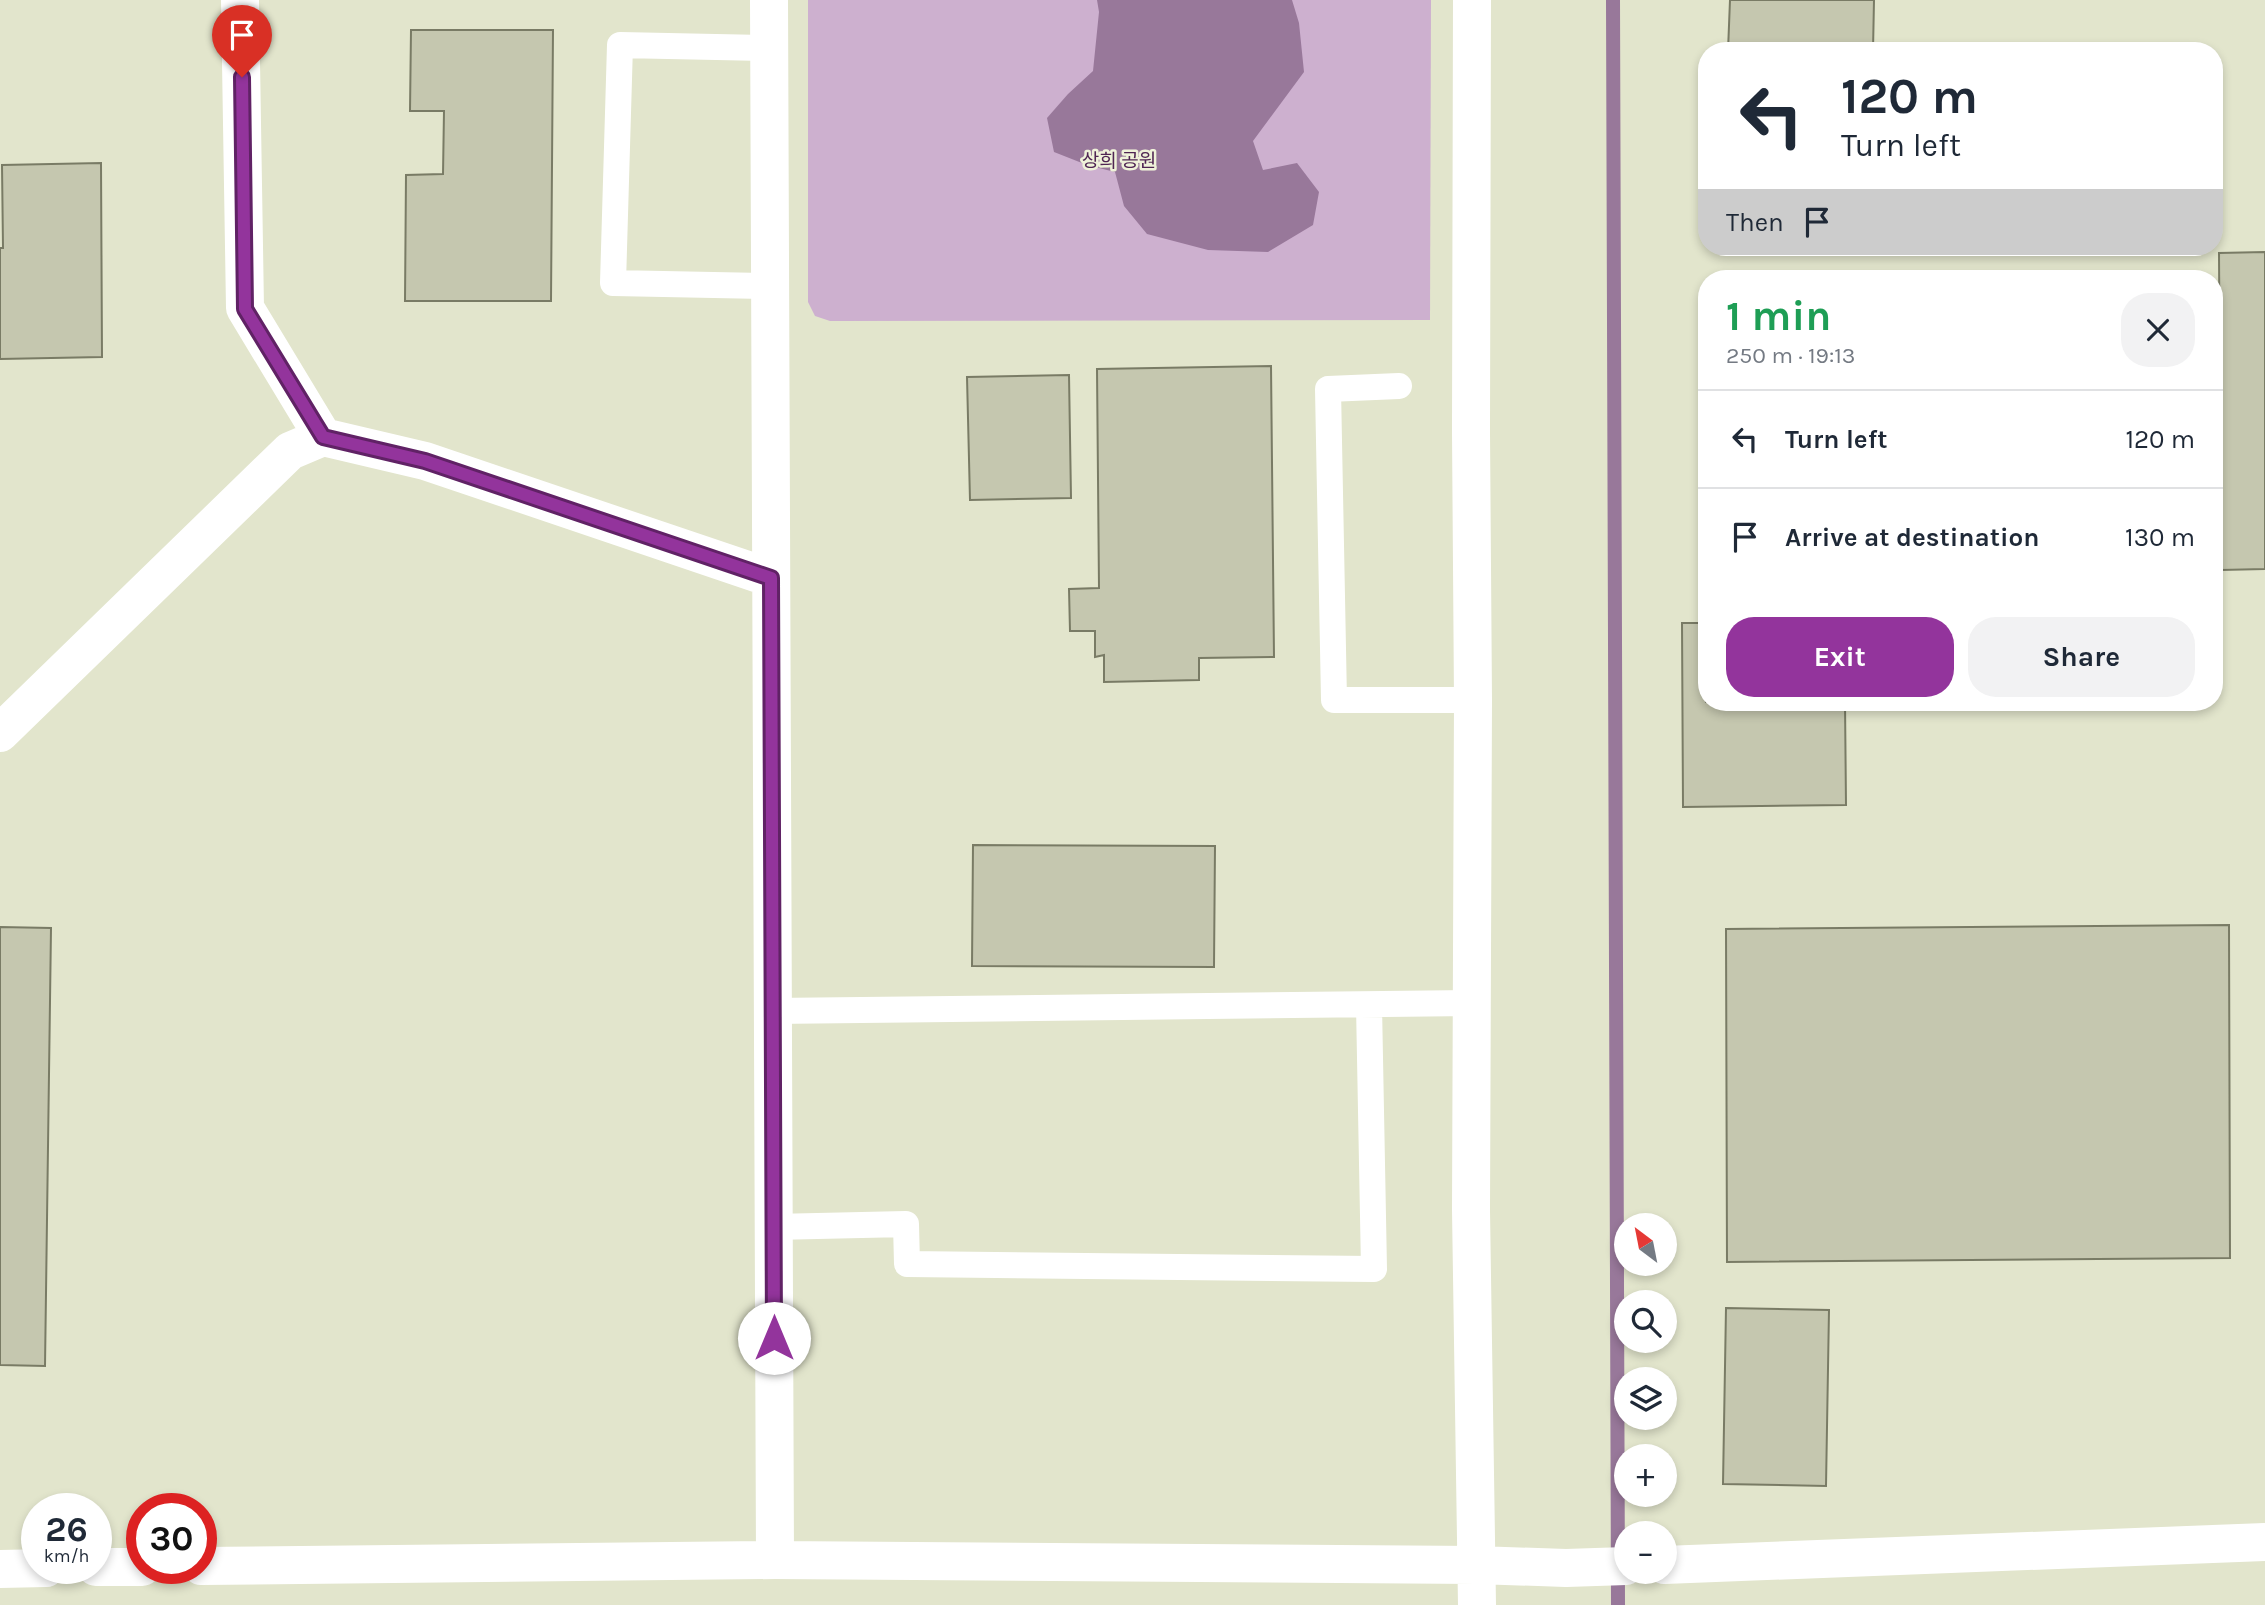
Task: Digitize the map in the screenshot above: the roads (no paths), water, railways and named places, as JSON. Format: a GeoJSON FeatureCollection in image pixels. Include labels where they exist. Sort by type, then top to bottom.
{"type":"FeatureCollection","features":[{"type":"Feature","properties":{"kind":"street"},"geometry":{"type":"LineString","coordinates":[[240,0],[245,309],[323,437]]}},
{"type":"Feature","properties":{"kind":"street"},"geometry":{"type":"LineString","coordinates":[[769,0],[775,1560]]}},
{"type":"Feature","properties":{"kind":"street"},"geometry":{"type":"LineString","coordinates":[[1472,0],[1471,432],[1474,700],[1471,1236],[1477,1605]]}},
{"type":"Feature","properties":{"kind":"street"},"geometry":{"type":"LineString","coordinates":[[0,733],[290,451],[323,437],[425,461],[771,578]]}},
{"type":"Feature","properties":{"kind":"street"},"geometry":{"type":"LineString","coordinates":[[1677,1564],[2265,1542]]}},
{"type":"Feature","properties":{"kind":"street"},"geometry":{"type":"LineString","coordinates":[[217,1566],[775,1560],[1614,1566]]}},
{"type":"Feature","properties":{"kind":"street"},"geometry":{"type":"LineString","coordinates":[[0,1569],[21,1569]]}},
{"type":"Feature","properties":{"kind":"lane"},"geometry":{"type":"LineString","coordinates":[[769,48],[620,45],[614,283],[769,286]]}},
{"type":"Feature","properties":{"kind":"lane"},"geometry":{"type":"LineString","coordinates":[[1399,386],[1328,389],[1334,700],[1474,700]]}},
{"type":"Feature","properties":{"kind":"lane"},"geometry":{"type":"LineString","coordinates":[[772,1012],[1472,1003]]}},
{"type":"Feature","properties":{"kind":"lane"},"geometry":{"type":"LineString","coordinates":[[773,1227],[906,1224],[907,1264],[1374,1269],[1369,1005]]}},
{"type":"Feature","properties":{"kind":"waterway"},"geometry":{"type":"LineString","coordinates":[[1613,0],[1618,1605]]}},
{"type":"Feature","properties":{"kind":"park label","name":"상희 공원"},"geometry":{"type":"Point","coordinates":[1119,161]}}]}
